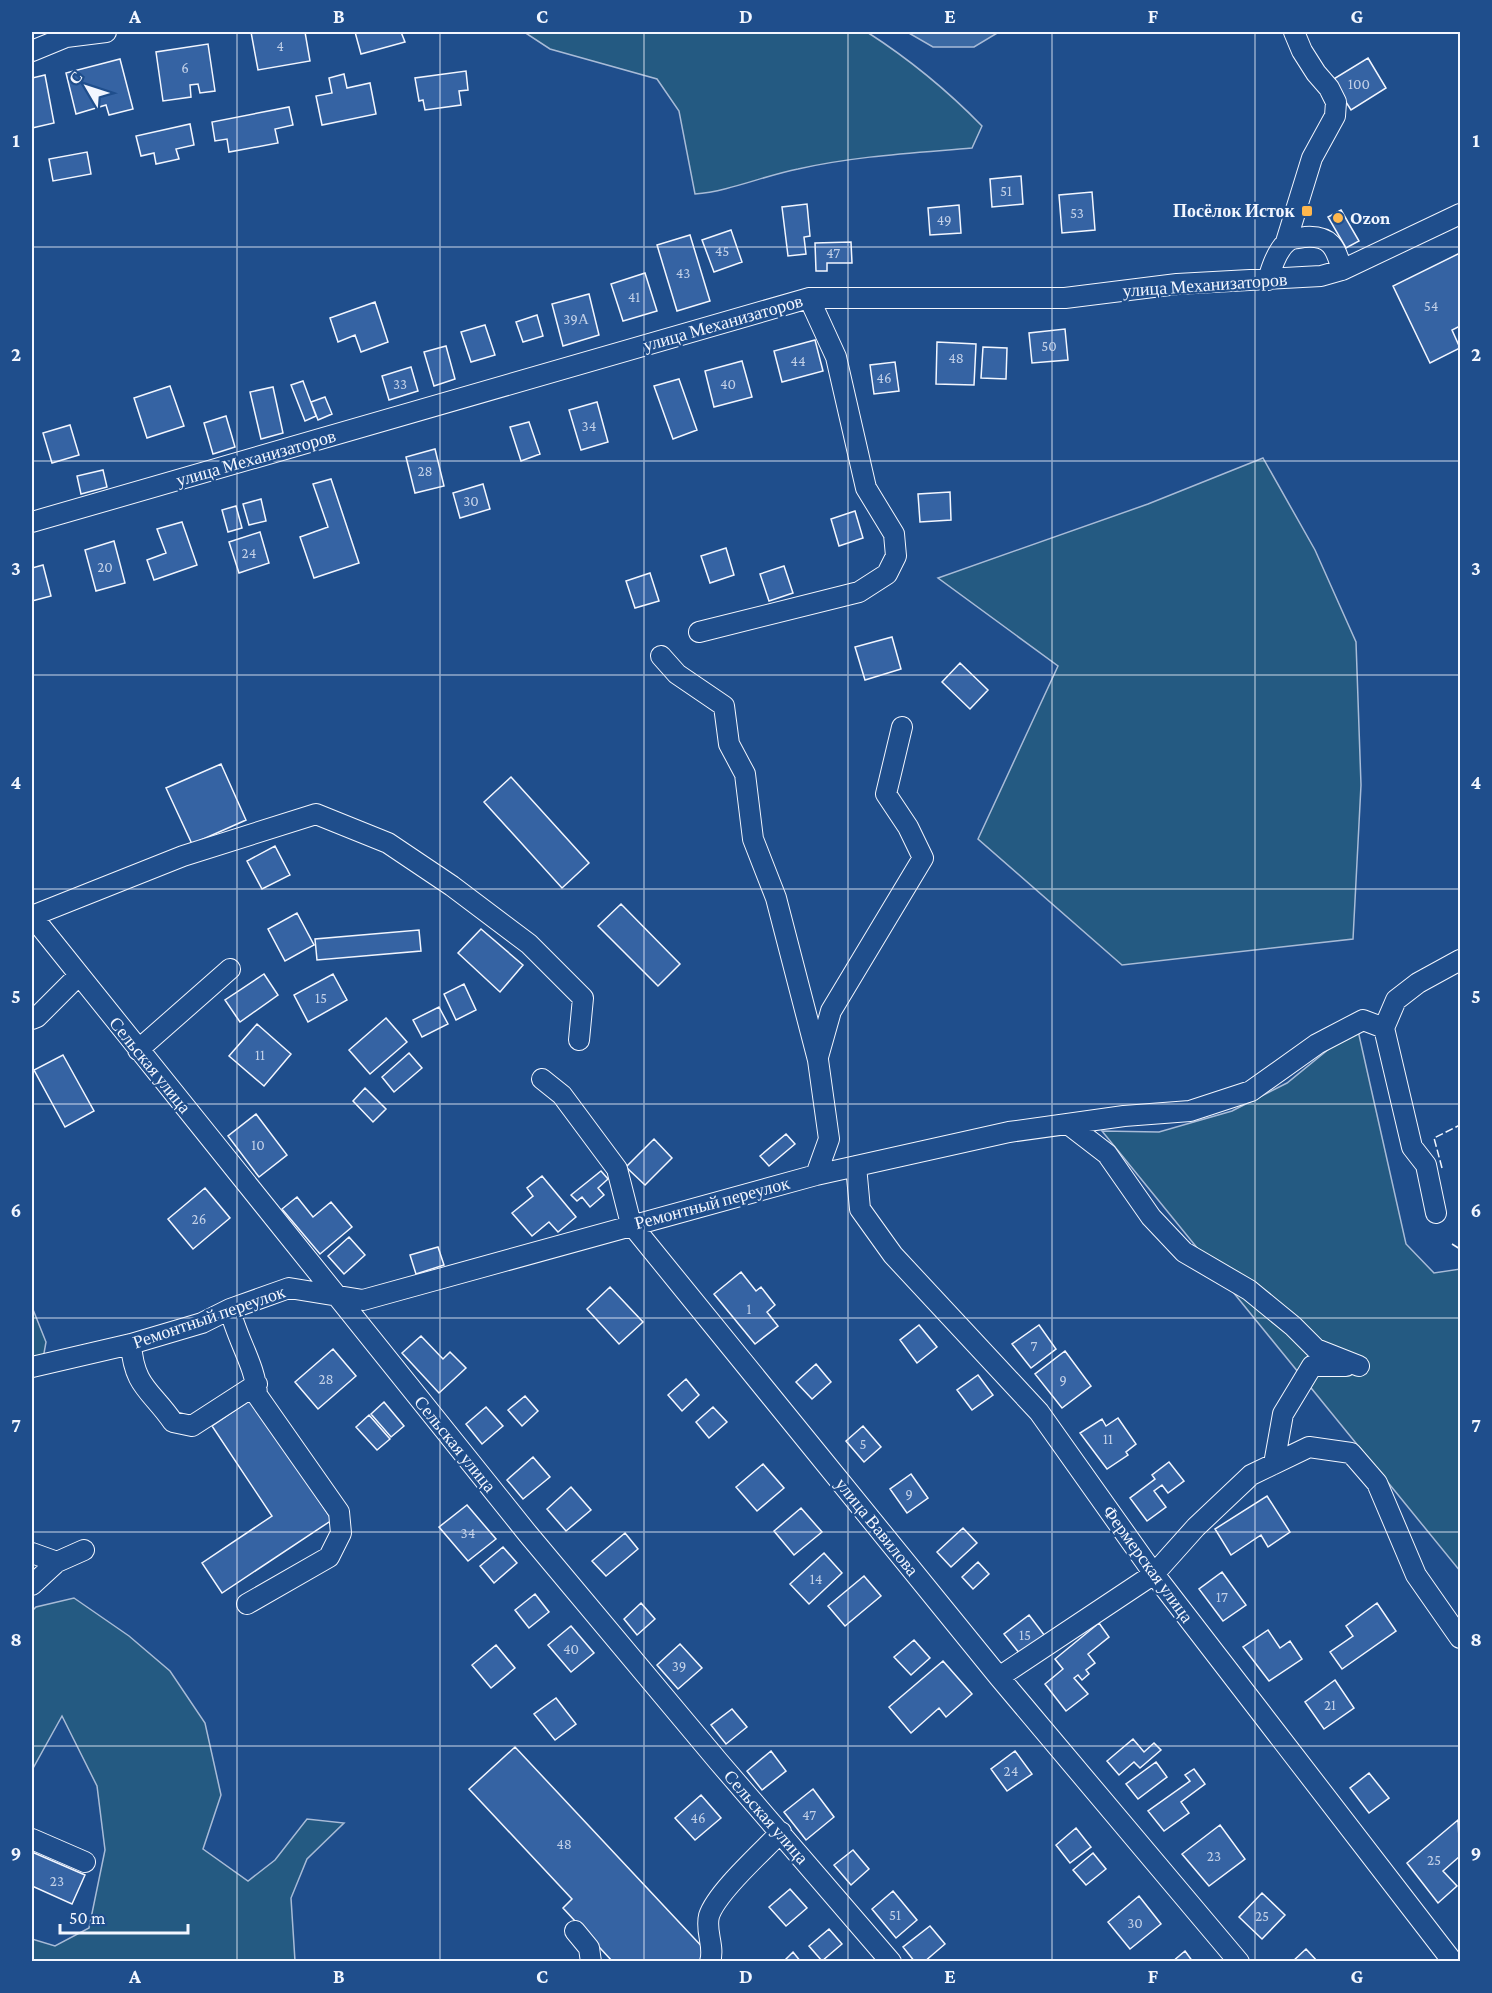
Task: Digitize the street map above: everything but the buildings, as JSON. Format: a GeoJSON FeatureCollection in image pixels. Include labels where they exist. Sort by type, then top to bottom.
{"type":"FeatureCollection","features":[{"type":"Feature","properties":{"kind":"street"},"geometry":{"type":"LineString","coordinates":[[32,51],[66,37],[106,32]]}},
{"type":"Feature","properties":{"kind":"street"},"geometry":{"type":"LineString","coordinates":[[1268,280],[1272,266],[1286,242],[1312,158],[1335,116],[1336,102],[1329,88],[1302,51],[1294,32]]}},
{"type":"Feature","properties":{"kind":"street","name":"улица Механизаторов"},"geometry":{"type":"LineString","coordinates":[[32,522],[809,298],[1065,298],[1177,284],[1321,276],[1342,270],[1461,214]]}},
{"type":"Feature","properties":{"kind":"street"},"geometry":{"type":"LineString","coordinates":[[1286,242],[1318,236],[1331,243],[1342,270]]}},
{"type":"Feature","properties":{"kind":"street"},"geometry":{"type":"LineString","coordinates":[[699,632],[859,592],[887,574],[896,556],[894,534],[866,488],[836,357],[809,298]]}},
{"type":"Feature","properties":{"kind":"street"},"geometry":{"type":"LineString","coordinates":[[661,656],[677,674],[724,706],[729,744],[745,774],[753,839],[776,898],[818,1060],[829,1139],[816,1175]]}},
{"type":"Feature","properties":{"kind":"street"},"geometry":{"type":"LineString","coordinates":[[818,1060],[831,1011],[923,858],[908,828],[886,794],[902,728]]}},
{"type":"Feature","properties":{"kind":"street"},"geometry":{"type":"LineString","coordinates":[[32,916],[183,856],[276,824],[316,814],[388,843],[452,886],[529,944],[583,998],[579,1040]]}},
{"type":"Feature","properties":{"kind":"street","name":"Сельская улица"},"geometry":{"type":"LineString","coordinates":[[32,916],[528,1534],[891,1962]]}},
{"type":"Feature","properties":{"kind":"street"},"geometry":{"type":"LineString","coordinates":[[1436,1213],[1426,1165],[1412,1147],[1384,1028],[1396,1000],[1418,983],[1461,960]]}},
{"type":"Feature","properties":{"kind":"street"},"geometry":{"type":"LineString","coordinates":[[138,1050],[230,969]]}},
{"type":"Feature","properties":{"kind":"street"},"geometry":{"type":"LineString","coordinates":[[32,1019],[37,1017],[79,975]]}},
{"type":"Feature","properties":{"kind":"street","name":"Ремонтный переулок"},"geometry":{"type":"LineString","coordinates":[[32,1367],[131,1344],[202,1323],[230,1309],[289,1288],[363,1300],[631,1224],[816,1175],[1009,1132],[1190,1111],[1251,1091],[1317,1044],[1363,1020],[1384,1028]]}},
{"type":"Feature","properties":{"kind":"street","name":"улица Вавилова"},"geometry":{"type":"LineString","coordinates":[[542,1079],[562,1095],[617,1169],[631,1224],[999,1677],[1239,1962]]}},
{"type":"Feature","properties":{"kind":"street"},"geometry":{"type":"LineString","coordinates":[[1068,1124],[1107,1154],[1151,1217],[1184,1252],[1249,1290],[1293,1326],[1316,1349],[1359,1366],[1312,1366],[1283,1414],[1274,1464]]}},
{"type":"Feature","properties":{"kind":"street","name":"Фермерская улица"},"geometry":{"type":"LineString","coordinates":[[856,1166],[860,1209],[866,1218],[893,1254],[1039,1412],[1154,1574],[1453,1962]]}},
{"type":"Feature","properties":{"kind":"street"},"geometry":{"type":"LineString","coordinates":[[230,1309],[234,1327],[257,1384],[257,1395],[339,1512],[341,1533],[329,1557],[247,1604]]}},
{"type":"Feature","properties":{"kind":"street"},"geometry":{"type":"LineString","coordinates":[[131,1344],[132,1367],[147,1393],[164,1408],[173,1422],[192,1426],[257,1384]]}},
{"type":"Feature","properties":{"kind":"street"},"geometry":{"type":"LineString","coordinates":[[999,1677],[1154,1574],[1196,1527],[1251,1475],[1309,1447],[1352,1453],[1377,1483],[1416,1575],[1461,1638]]}},
{"type":"Feature","properties":{"kind":"street"},"geometry":{"type":"LineString","coordinates":[[32,1585],[57,1562],[84,1550]]}},
{"type":"Feature","properties":{"kind":"street"},"geometry":{"type":"LineString","coordinates":[[32,1553],[57,1562]]}},
{"type":"Feature","properties":{"kind":"street"},"geometry":{"type":"LineString","coordinates":[[710,1962],[713,1953],[707,1925],[714,1903],[781,1833]]}},
{"type":"Feature","properties":{"kind":"street"},"geometry":{"type":"LineString","coordinates":[[32,1839],[86,1862]]}},
{"type":"Feature","properties":{"kind":"street"},"geometry":{"type":"LineString","coordinates":[[574,1931],[589,1948],[591,1962]]}},
{"type":"Feature","properties":{"kind":"shaded area"},"geometry":{"type":"Polygon","coordinates":[[[524,32],[867,32],[927,76],[982,126],[972,148],[841,161],[772,175],[721,190],[695,194],[679,111],[657,79],[550,49],[524,32]]]}},
{"type":"Feature","properties":{"kind":"shaded area"},"geometry":{"type":"Polygon","coordinates":[[[907,32],[999,32],[974,47],[933,47],[907,32]]]}},
{"type":"Feature","properties":{"kind":"shaded area"},"geometry":{"type":"Polygon","coordinates":[[[1263,458],[1315,550],[1356,642],[1361,785],[1353,939],[1122,965],[978,839],[1058,666],[938,578],[1148,504],[1263,458]]]}},
{"type":"Feature","properties":{"kind":"shaded area"},"geometry":{"type":"Polygon","coordinates":[[[1357,1026],[1406,1244],[1434,1273],[1460,1269],[1460,1571],[1102,1131],[1159,1132],[1232,1111],[1287,1083],[1357,1026]]]}},
{"type":"Feature","properties":{"kind":"shaded area"},"geometry":{"type":"Polygon","coordinates":[[[32,1307],[46,1342],[43,1359],[32,1363],[32,1307]]]}},
{"type":"Feature","properties":{"kind":"shaded area"},"geometry":{"type":"Polygon","coordinates":[[[74,1598],[129,1636],[170,1671],[205,1723],[221,1795],[203,1849],[248,1881],[275,1860],[307,1819],[344,1823],[307,1859],[291,1898],[295,1961],[32,1961],[32,1939],[55,1946],[89,1928],[105,1850],[97,1786],[62,1716],[32,1770],[32,1611],[36,1607],[74,1598]]]}},
{"type":"Feature","properties":{"kind":"fence"},"geometry":{"type":"LineString","coordinates":[[1442,1168],[1434,1138],[1460,1125]]}},
{"type":"Feature","properties":{"kind":"fence"},"geometry":{"type":"LineString","coordinates":[[1452,1244],[1460,1249]]}},
{"type":"Feature","properties":{"kind":"place","name":"Посёлок Исток"},"geometry":{"type":"Point","coordinates":[1307,211]}},
{"type":"Feature","properties":{"kind":"place","name":"Ozon"},"geometry":{"type":"Point","coordinates":[1338,218]}}]}
